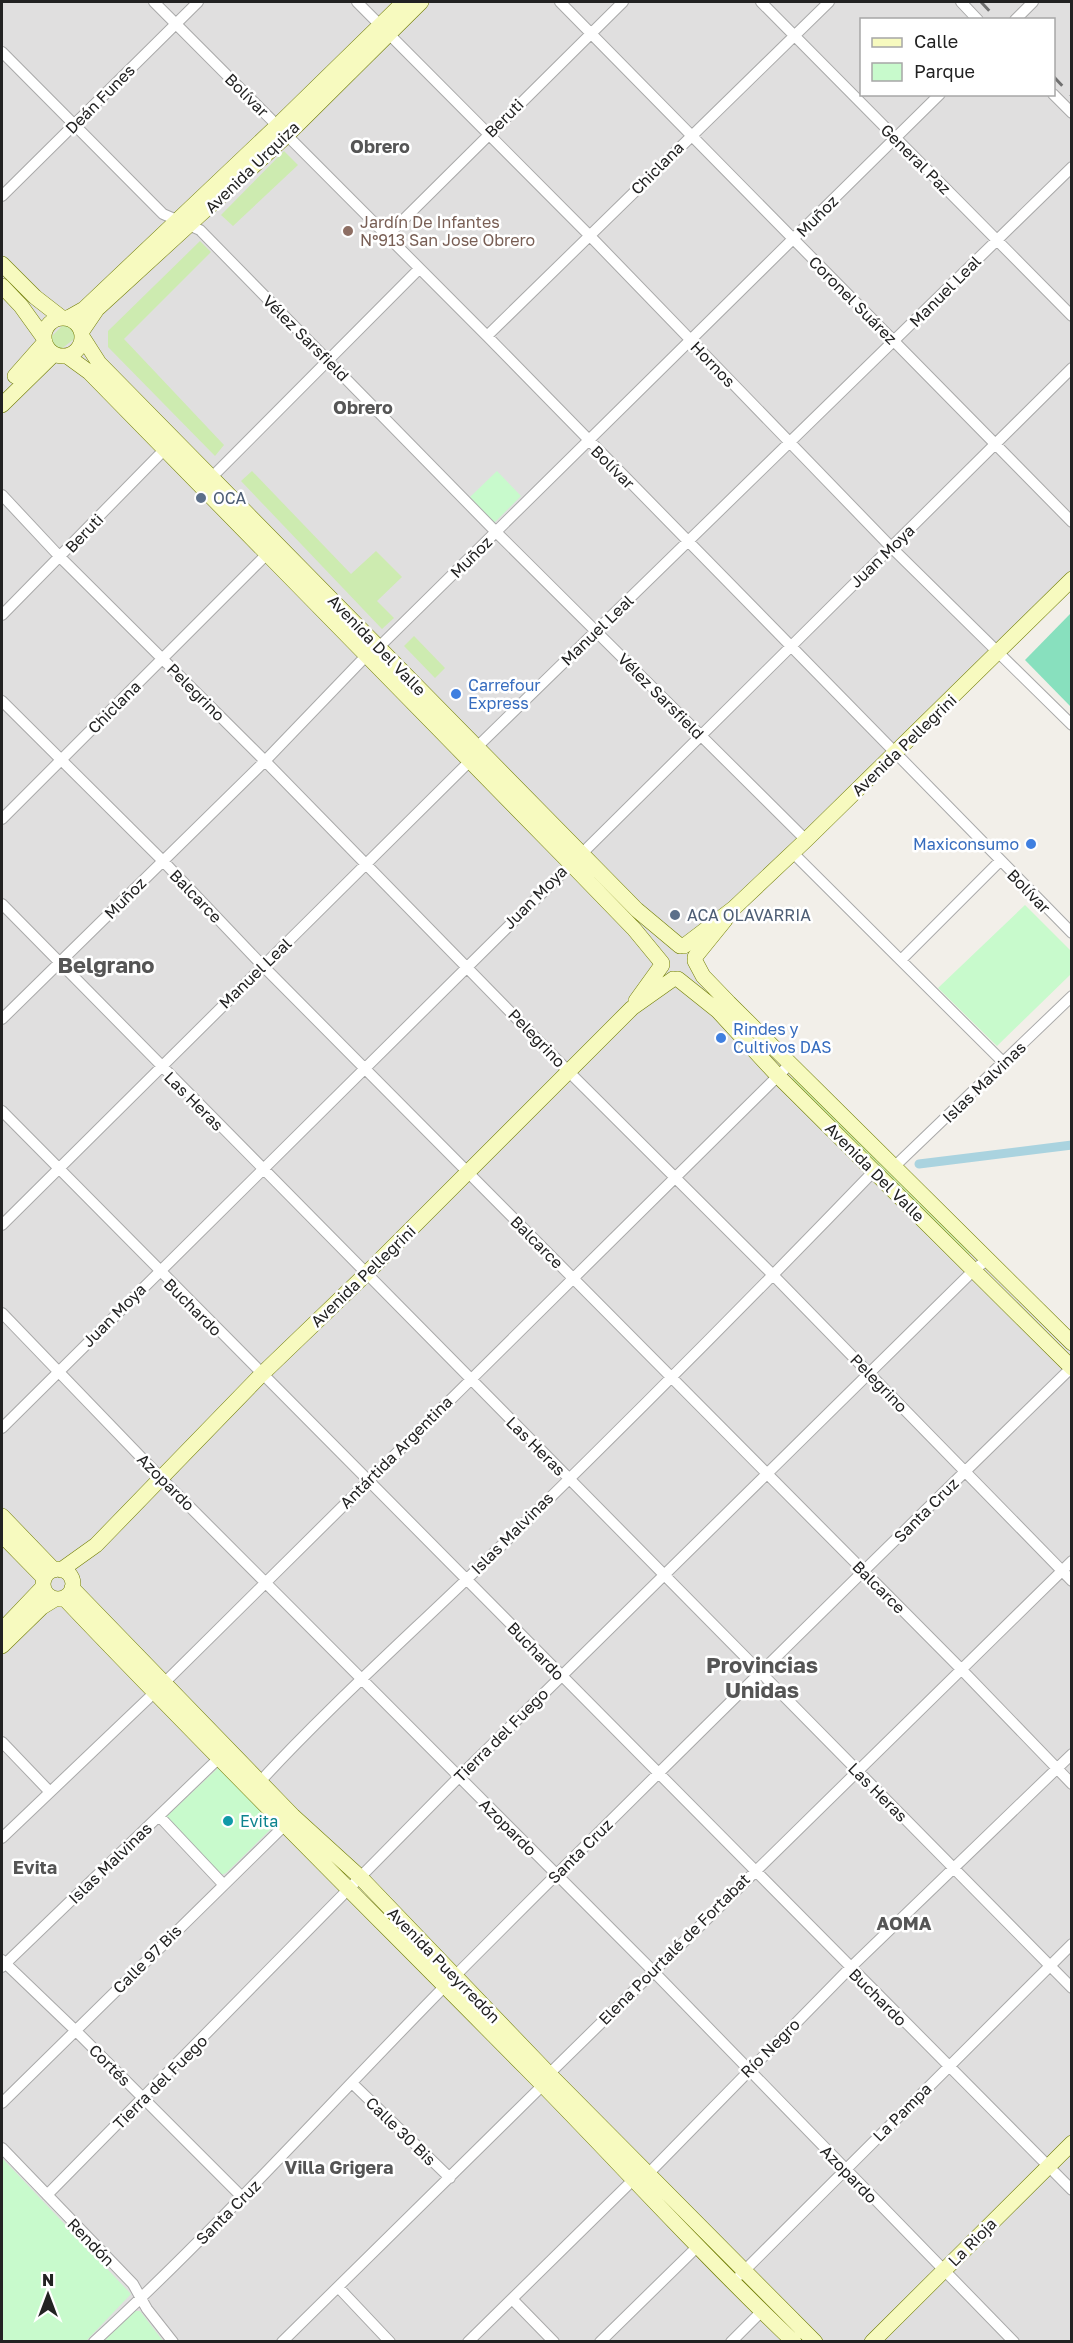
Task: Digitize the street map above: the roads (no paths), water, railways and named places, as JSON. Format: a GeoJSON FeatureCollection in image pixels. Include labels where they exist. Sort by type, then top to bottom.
{"type":"FeatureCollection","features":[{"type":"Feature","properties":{"kind":"main road","name":"Avenida Urquiza"},"geometry":{"type":"LineString","coordinates":[[385,29],[404,2]]}},
{"type":"Feature","properties":{"kind":"main road","name":"Avenida Urquiza"},"geometry":{"type":"LineString","coordinates":[[183,223],[84,309],[47,326],[52,348],[78,350],[82,334],[97,309],[385,29],[421,2]]}},
{"type":"Feature","properties":{"kind":"main road"},"geometry":{"type":"LineString","coordinates":[[2,264],[35,297],[65,318]]}},
{"type":"Feature","properties":{"kind":"main road","name":"Avenida Del Valle"},"geometry":{"type":"LineString","coordinates":[[2,286],[27,313],[52,348],[89,372],[164,450],[379,647],[570,863],[634,929],[662,964]]}},
{"type":"Feature","properties":{"kind":"main road","name":"Avenida Del Valle"},"geometry":{"type":"LineString","coordinates":[[65,318],[82,334],[99,363],[212,477],[365,657],[582,851],[637,910],[682,946]]}},
{"type":"Feature","properties":{"kind":"main road"},"geometry":{"type":"LineString","coordinates":[[2,390],[52,348]]}},
{"type":"Feature","properties":{"kind":"main road"},"geometry":{"type":"LineString","coordinates":[[2,405],[52,348]]}},
{"type":"Feature","properties":{"kind":"main road","name":"Avenida Pellegrini"},"geometry":{"type":"LineString","coordinates":[[682,946],[734,908],[793,853],[1071,579]]}},
{"type":"Feature","properties":{"kind":"main road","name":"Avenida Pellegrini"},"geometry":{"type":"LineString","coordinates":[[695,959],[734,908]]}},
{"type":"Feature","properties":{"kind":"main road"},"geometry":{"type":"LineString","coordinates":[[682,946],[692,951],[695,959],[689,971],[676,979],[662,970],[662,964],[670,950],[682,946]]}},
{"type":"Feature","properties":{"kind":"main road","name":"Avenida Del Valle"},"geometry":{"type":"LineString","coordinates":[[695,959],[703,976],[1071,1343]]}},
{"type":"Feature","properties":{"kind":"main road","name":"Avenida Pellegrini"},"geometry":{"type":"LineString","coordinates":[[2,1630],[51,1576],[96,1545],[261,1375],[569,1072],[632,1008],[662,964]]}},
{"type":"Feature","properties":{"kind":"main road","name":"Avenida Del Valle"},"geometry":{"type":"LineString","coordinates":[[676,979],[718,1011],[778,1076],[975,1269],[1071,1367]]}},
{"type":"Feature","properties":{"kind":"main road","name":"Avenida Pellegrini"},"geometry":{"type":"LineString","coordinates":[[632,1008],[676,979]]}},
{"type":"Feature","properties":{"kind":"main road"},"geometry":{"type":"LineString","coordinates":[[2,1516],[51,1576]]}},
{"type":"Feature","properties":{"kind":"main road"},"geometry":{"type":"LineString","coordinates":[[2,1535],[51,1576],[68,1574],[66,1592],[46,1593],[51,1576]]}},
{"type":"Feature","properties":{"kind":"main road","name":"Avenida Pellegrini"},"geometry":{"type":"LineString","coordinates":[[2,1646],[42,1607],[66,1592],[96,1545]]}},
{"type":"Feature","properties":{"kind":"main road","name":"Avenida Pueyrredón"},"geometry":{"type":"LineString","coordinates":[[66,1592],[255,1786],[355,1883],[593,2129],[634,2179],[697,2247],[794,2342]]}},
{"type":"Feature","properties":{"kind":"main road","name":"Avenida Pueyrredón"},"geometry":{"type":"LineString","coordinates":[[159,1688],[219,1758],[255,1786]]}},
{"type":"Feature","properties":{"kind":"main road","name":"Avenida Pueyrredón"},"geometry":{"type":"LineString","coordinates":[[593,2129],[649,2173],[745,2268],[814,2342]]}},
{"type":"Feature","properties":{"kind":"main road","name":"La Rioja"},"geometry":{"type":"LineString","coordinates":[[872,2342],[1071,2143]]}},
{"type":"Feature","properties":{"kind":"street","name":"Bolívar"},"geometry":{"type":"LineString","coordinates":[[154,2],[487,336],[587,441],[1071,933]]}},
{"type":"Feature","properties":{"kind":"street","name":"Deán Funes"},"geometry":{"type":"LineString","coordinates":[[2,196],[198,2]]}},
{"type":"Feature","properties":{"kind":"street","name":"Hornos"},"geometry":{"type":"LineString","coordinates":[[357,2],[590,236],[891,547],[999,651],[1071,725]]}},
{"type":"Feature","properties":{"kind":"street","name":"Coronel Suárez"},"geometry":{"type":"LineString","coordinates":[[560,2],[1071,522]]}},
{"type":"Feature","properties":{"kind":"street","name":"Beruti"},"geometry":{"type":"LineString","coordinates":[[387,236],[623,2]]}},
{"type":"Feature","properties":{"kind":"street","name":"General Paz"},"geometry":{"type":"LineString","coordinates":[[761,2],[1071,316]]}},
{"type":"Feature","properties":{"kind":"street","name":"Chiclana"},"geometry":{"type":"LineString","coordinates":[[487,336],[829,2]]}},
{"type":"Feature","properties":{"kind":"street"},"geometry":{"type":"LineString","coordinates":[[961,2],[976,18]]}},
{"type":"Feature","properties":{"kind":"street"},"geometry":{"type":"LineString","coordinates":[[1017,18],[1033,2]]}},
{"type":"Feature","properties":{"kind":"street","name":"Vélez Sarsfield"},"geometry":{"type":"LineString","coordinates":[[2,52],[163,214],[200,230],[496,532],[806,840]]}},
{"type":"Feature","properties":{"kind":"street","name":"Muñoz"},"geometry":{"type":"LineString","coordinates":[[2,1019],[266,760],[365,657],[379,647],[938,96]]}},
{"type":"Feature","properties":{"kind":"street"},"geometry":{"type":"LineString","coordinates":[[1055,96],[1071,113]]}},
{"type":"Feature","properties":{"kind":"street","name":"Manuel Leal"},"geometry":{"type":"LineString","coordinates":[[2,1225],[262,965],[367,864],[596,630],[689,543],[1071,167]]}},
{"type":"Feature","properties":{"kind":"street"},"geometry":{"type":"LineString","coordinates":[[212,477],[419,269]]}},
{"type":"Feature","properties":{"kind":"street","name":"Juan Moya"},"geometry":{"type":"LineString","coordinates":[[2,1428],[790,645],[997,445],[1071,368]]}},
{"type":"Feature","properties":{"kind":"street","name":"Beruti"},"geometry":{"type":"LineString","coordinates":[[2,615],[164,450]]}},
{"type":"Feature","properties":{"kind":"street","name":"Pelegrino"},"geometry":{"type":"LineString","coordinates":[[2,495],[60,557],[266,760],[569,1072],[773,1275],[1071,1581]]}},
{"type":"Feature","properties":{"kind":"street","name":"Chiclana"},"geometry":{"type":"LineString","coordinates":[[2,819],[271,549]]}},
{"type":"Feature","properties":{"kind":"street","name":"Balcarce"},"geometry":{"type":"LineString","coordinates":[[2,701],[961,1669],[1071,1784]]}},
{"type":"Feature","properties":{"kind":"street"},"geometry":{"type":"LineString","coordinates":[[793,853],[902,959],[1004,1064]]}},
{"type":"Feature","properties":{"kind":"street"},"geometry":{"type":"LineString","coordinates":[[902,959],[1000,861]]}},
{"type":"Feature","properties":{"kind":"street","name":"Las Heras"},"geometry":{"type":"LineString","coordinates":[[2,904],[365,1275],[763,1672],[1071,1988]]}},
{"type":"Feature","properties":{"kind":"street","name":"Islas Malvinas"},"geometry":{"type":"LineString","coordinates":[[895,1166],[1004,1064],[1071,996]]}},
{"type":"Feature","properties":{"kind":"street","name":"Antártida Argentina"},"geometry":{"type":"LineString","coordinates":[[2,1838],[159,1688],[790,1064]]}},
{"type":"Feature","properties":{"kind":"street","name":"Buchardo"},"geometry":{"type":"LineString","coordinates":[[2,1111],[261,1375],[368,1479],[849,1969],[1071,2190]]}},
{"type":"Feature","properties":{"kind":"street","name":"Islas Malvinas"},"geometry":{"type":"LineString","coordinates":[[255,1786],[773,1275],[874,1171]]}},
{"type":"Feature","properties":{"kind":"street","name":"Tierra del Fuego"},"geometry":{"type":"LineString","coordinates":[[47,2195],[458,1778],[975,1269],[988,1259]]}},
{"type":"Feature","properties":{"kind":"street","name":"Azopardo"},"geometry":{"type":"LineString","coordinates":[[2,1313],[162,1479],[652,1970],[1014,2342]]}},
{"type":"Feature","properties":{"kind":"street","name":"Santa Cruz"},"geometry":{"type":"LineString","coordinates":[[94,2342],[243,2198],[450,1982],[657,1774],[1071,1367]]}},
{"type":"Feature","properties":{"kind":"street","name":"Elena Pourtalé de Fortabat"},"geometry":{"type":"LineString","coordinates":[[282,2342],[450,2178],[652,1970],[1071,1561]]}},
{"type":"Feature","properties":{"kind":"street"},"geometry":{"type":"LineString","coordinates":[[2,1742],[49,1791]]}},
{"type":"Feature","properties":{"kind":"street","name":"Río Negro"},"geometry":{"type":"LineString","coordinates":[[468,2342],[634,2179],[649,2173],[747,2070],[1071,1754]]}},
{"type":"Feature","properties":{"kind":"street","name":"Islas Malvinas"},"geometry":{"type":"LineString","coordinates":[[3,1963],[219,1758]]}},
{"type":"Feature","properties":{"kind":"street"},"geometry":{"type":"LineString","coordinates":[[159,1816],[223,1884]]}},
{"type":"Feature","properties":{"kind":"street","name":"Calle 97 Bis"},"geometry":{"type":"LineString","coordinates":[[2,2103],[289,1820]]}},
{"type":"Feature","properties":{"kind":"street","name":"La Pampa"},"geometry":{"type":"LineString","coordinates":[[735,2283],[745,2268],[1071,1944]]}},
{"type":"Feature","properties":{"kind":"street","name":"Cortés"},"geometry":{"type":"LineString","coordinates":[[3,1963],[75,2030],[243,2198]]}},
{"type":"Feature","properties":{"kind":"street","name":"Calle 30 Bis"},"geometry":{"type":"LineString","coordinates":[[353,2084],[450,2178]]}},
{"type":"Feature","properties":{"kind":"street","name":"Rendón"},"geometry":{"type":"LineString","coordinates":[[2,2148],[133,2284],[141,2299],[173,2342]]}},
{"type":"Feature","properties":{"kind":"street"},"geometry":{"type":"LineString","coordinates":[[600,2342],[697,2247]]}},
{"type":"Feature","properties":{"kind":"street"},"geometry":{"type":"LineString","coordinates":[[338,2287],[390,2342]]}},
{"type":"Feature","properties":{"kind":"street"},"geometry":{"type":"LineString","coordinates":[[512,2299],[554,2342]]}},
{"type":"Feature","properties":{"kind":"street"},"geometry":{"type":"LineString","coordinates":[[730,2342],[762,2311]]}},
{"type":"Feature","properties":{"kind":"waterway"},"geometry":{"type":"LineString","coordinates":[[919,1164],[1072,1145]]}},
{"type":"Feature","properties":{"kind":"railway"},"geometry":{"type":"LineString","coordinates":[[981,2],[996,18]]}},
{"type":"Feature","properties":{"kind":"railway"},"geometry":{"type":"LineString","coordinates":[[1055,78],[1072,96]]}},
{"type":"Feature","properties":{"kind":"place","name":"Jardín De Infantes Nº913 San Jose Obrero"},"geometry":{"type":"Point","coordinates":[348,231]}},
{"type":"Feature","properties":{"kind":"place","name":"OCA"},"geometry":{"type":"Point","coordinates":[201,498]}},
{"type":"Feature","properties":{"kind":"place","name":"Carrefour Express"},"geometry":{"type":"Point","coordinates":[456,694]}},
{"type":"Feature","properties":{"kind":"place","name":"Maxiconsumo"},"geometry":{"type":"Point","coordinates":[1031,844]}},
{"type":"Feature","properties":{"kind":"place","name":"ACA OLAVARRIA"},"geometry":{"type":"Point","coordinates":[675,915]}},
{"type":"Feature","properties":{"kind":"place","name":"Rindes y Cultivos DAS"},"geometry":{"type":"Point","coordinates":[721,1038]}},
{"type":"Feature","properties":{"kind":"place","name":"Evita"},"geometry":{"type":"Point","coordinates":[228,1821]}},
{"type":"Feature","properties":{"kind":"district","name":"Obrero"},"geometry":{"type":"Point","coordinates":[380,147]}},
{"type":"Feature","properties":{"kind":"district","name":"Obrero"},"geometry":{"type":"Point","coordinates":[363,408]}},
{"type":"Feature","properties":{"kind":"district","name":"Belgrano"},"geometry":{"type":"Point","coordinates":[106,965]}},
{"type":"Feature","properties":{"kind":"district","name":"Provincias Unidas"},"geometry":{"type":"Point","coordinates":[762,1678]}},
{"type":"Feature","properties":{"kind":"district","name":"Evita"},"geometry":{"type":"Point","coordinates":[35,1868]}},
{"type":"Feature","properties":{"kind":"district","name":"AOMA"},"geometry":{"type":"Point","coordinates":[904,1924]}},
{"type":"Feature","properties":{"kind":"district","name":"Villa Grigera"},"geometry":{"type":"Point","coordinates":[339,2168]}}]}
